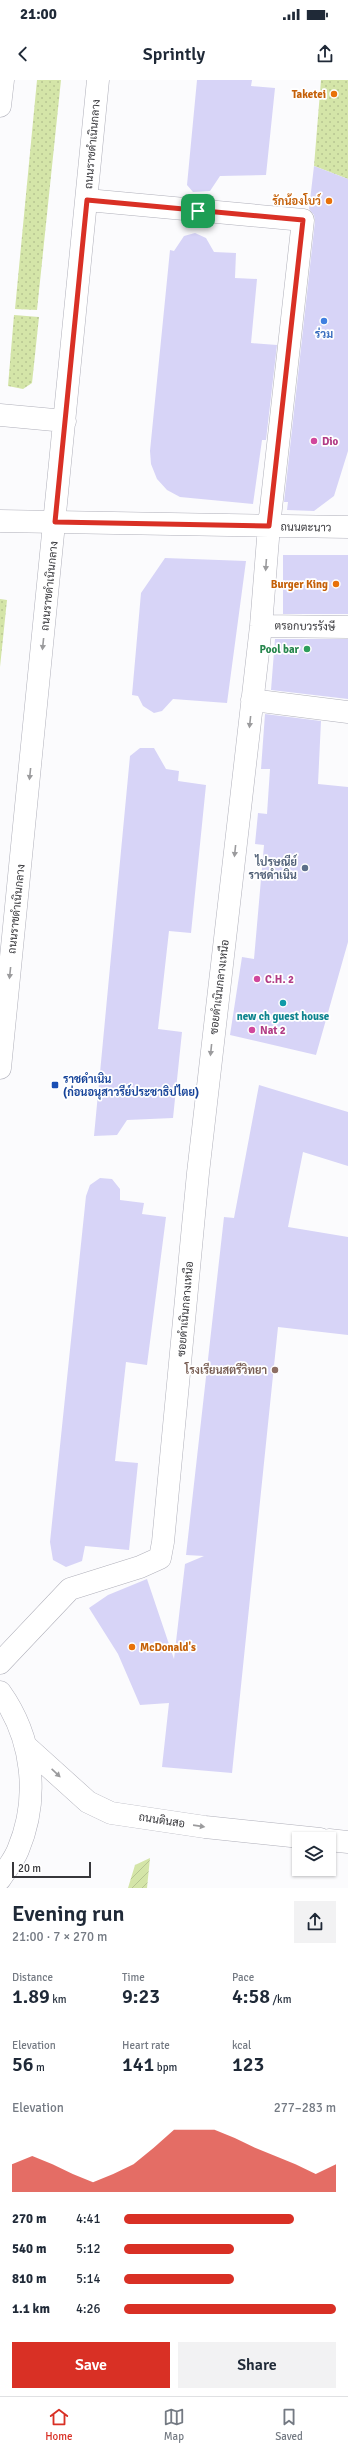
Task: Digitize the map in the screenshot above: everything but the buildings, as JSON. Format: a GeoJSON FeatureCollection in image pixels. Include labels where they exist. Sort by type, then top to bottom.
{"type":"FeatureCollection","features":[{"type":"Feature","properties":{"kind":"street"},"geometry":{"type":"LineString","coordinates":[[0,106],[3,80]]}},
{"type":"Feature","properties":{"kind":"street","name":"ถนนราชดำเนินกลาง"},"geometry":{"type":"LineString","coordinates":[[0,1068],[98,80]]}},
{"type":"Feature","properties":{"kind":"street","name":"ซอยดำเนินกลางเหนือ"},"geometry":{"type":"LineString","coordinates":[[0,1663],[70,1589],[140,1567],[160,1558],[165,1523],[198,1172],[261,626],[269,526],[303,220],[87,200]]}},
{"type":"Feature","properties":{"kind":"street"},"geometry":{"type":"LineString","coordinates":[[0,416],[65,421]]}},
{"type":"Feature","properties":{"kind":"street","name":"ถนนตะนาว"},"geometry":{"type":"LineString","coordinates":[[0,521],[348,527]]}},
{"type":"Feature","properties":{"kind":"street","name":"ตรอกบวรรังษี"},"geometry":{"type":"LineString","coordinates":[[261,626],[348,627]]}},
{"type":"Feature","properties":{"kind":"street"},"geometry":{"type":"LineString","coordinates":[[252,700],[348,712]]}},
{"type":"Feature","properties":{"kind":"street"},"geometry":{"type":"LineString","coordinates":[[0,1692],[13,1710],[27,1746],[32,1799],[18,1850],[0,1879]]}},
{"type":"Feature","properties":{"kind":"street","name":"ถนนดินสอ"},"geometry":{"type":"LineString","coordinates":[[27,1746],[88,1802],[111,1813],[205,1827],[292,1836]]}},
{"type":"Feature","properties":{"kind":"street"},"geometry":{"type":"LineString","coordinates":[[336,1841],[348,1842]]}},
{"type":"Feature","properties":{"kind":"green space"},"geometry":{"type":"Polygon","coordinates":[[[37,80],[61,80],[37,310],[15,309],[37,80]]]}},
{"type":"Feature","properties":{"kind":"green space"},"geometry":{"type":"Polygon","coordinates":[[[321,80],[348,80],[348,179],[314,166],[321,80]]]}},
{"type":"Feature","properties":{"kind":"green space"},"geometry":{"type":"Polygon","coordinates":[[[14,315],[39,317],[32,383],[23,389],[8,386],[14,315]]]}},
{"type":"Feature","properties":{"kind":"green space"},"geometry":{"type":"Polygon","coordinates":[[[0,599],[7,600],[0,667],[0,599]]]}},
{"type":"Feature","properties":{"kind":"green space"},"geometry":{"type":"Polygon","coordinates":[[[150,1858],[147,1888],[128,1888],[135,1865],[150,1858]]]}},
{"type":"Feature","properties":{"kind":"place","name":"Taketei"},"geometry":{"type":"Point","coordinates":[334,94]}},
{"type":"Feature","properties":{"kind":"place","name":"รักน้องโบว์"},"geometry":{"type":"Point","coordinates":[329,201]}},
{"type":"Feature","properties":{"kind":"place","name":"ร่วม"},"geometry":{"type":"Point","coordinates":[324,321]}},
{"type":"Feature","properties":{"kind":"place","name":"Dio"},"geometry":{"type":"Point","coordinates":[314,441]}},
{"type":"Feature","properties":{"kind":"place","name":"Burger King"},"geometry":{"type":"Point","coordinates":[336,584]}},
{"type":"Feature","properties":{"kind":"place","name":"Pool bar"},"geometry":{"type":"Point","coordinates":[307,649]}},
{"type":"Feature","properties":{"kind":"place","name":"ไปรษณีย์ ราชดำเนิน"},"geometry":{"type":"Point","coordinates":[305,868]}},
{"type":"Feature","properties":{"kind":"place","name":"C.H. 2"},"geometry":{"type":"Point","coordinates":[257,979]}},
{"type":"Feature","properties":{"kind":"place","name":"new ch guest house"},"geometry":{"type":"Point","coordinates":[283,1003]}},
{"type":"Feature","properties":{"kind":"place","name":"Nat 2"},"geometry":{"type":"Point","coordinates":[252,1030]}},
{"type":"Feature","properties":{"kind":"place","name":"ราชดำเนิน (ก่อนอนุสาวรีย์ประชาธิปไตย)"},"geometry":{"type":"Point","coordinates":[55,1085]}},
{"type":"Feature","properties":{"kind":"place","name":"โรงเรียนสตรีวิทยา"},"geometry":{"type":"Point","coordinates":[275,1370]}},
{"type":"Feature","properties":{"kind":"place","name":"McDonald's"},"geometry":{"type":"Point","coordinates":[132,1647]}},
{"type":"Feature","properties":{"kind":"route"},"geometry":{"type":"LineString","coordinates":[[87,200],[198,211],[303,220],[269,526],[55,522],[87,200]]}}]}
